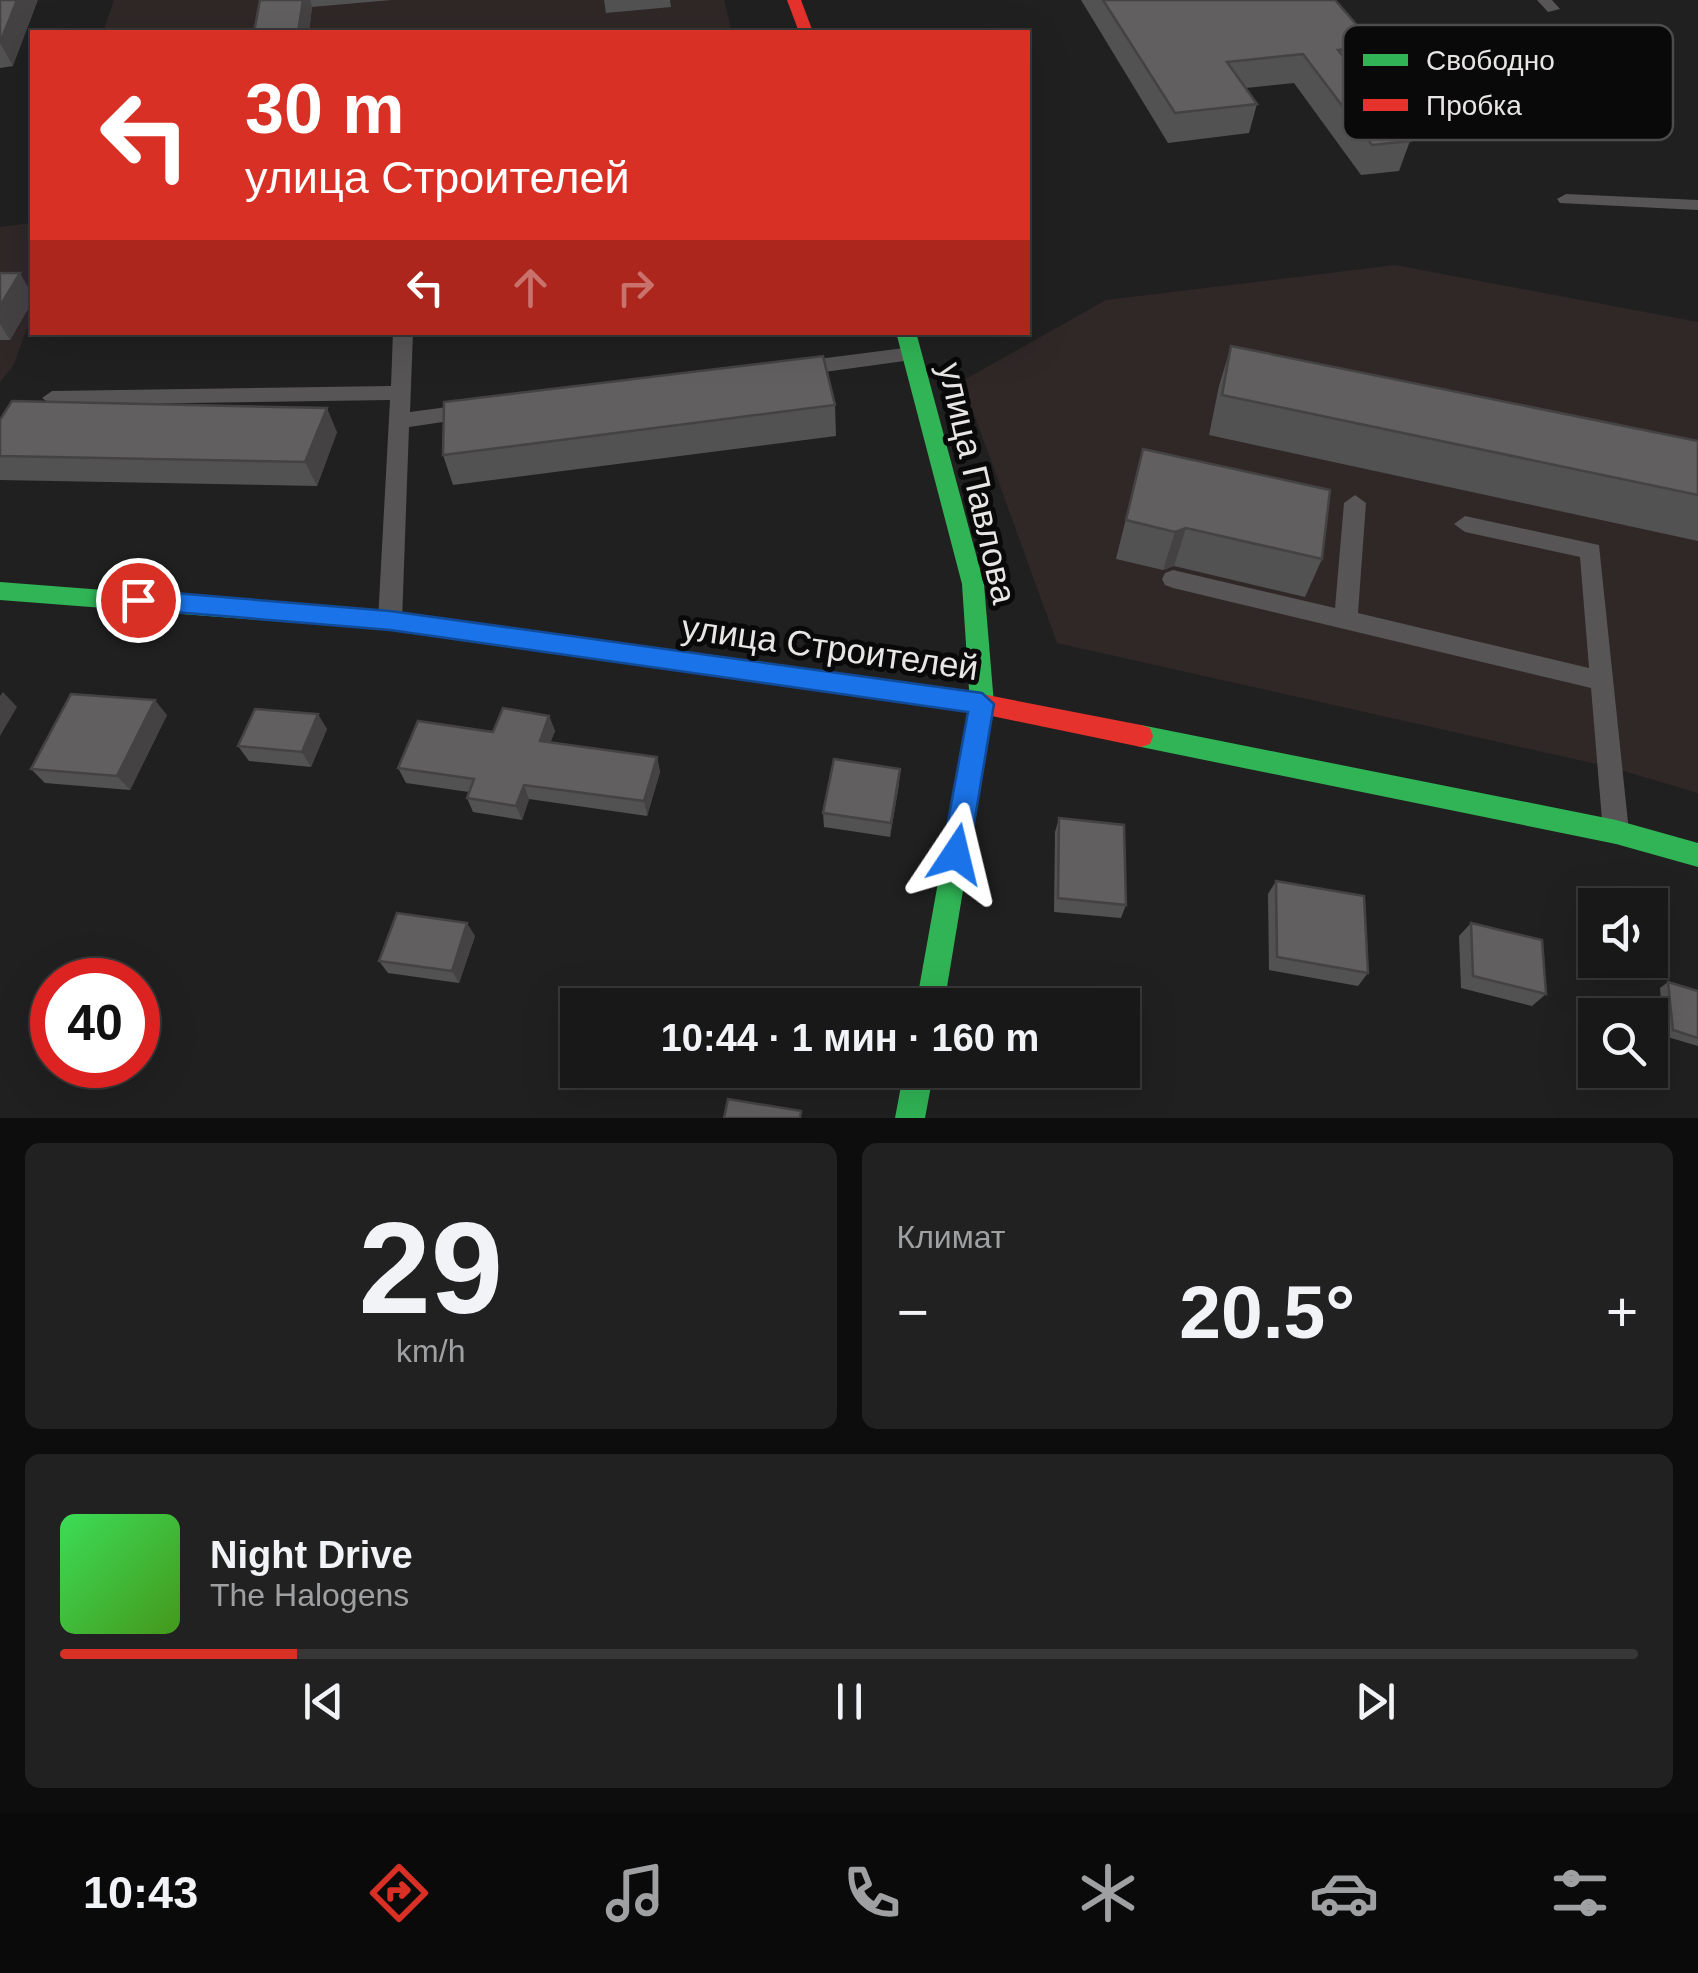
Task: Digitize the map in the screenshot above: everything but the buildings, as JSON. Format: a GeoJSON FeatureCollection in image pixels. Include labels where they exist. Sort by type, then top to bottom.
{"type":"FeatureCollection","features":[{"type":"Feature","properties":{"kind":"street"},"geometry":{"type":"LineString","coordinates":[[794,0],[805,30]]}},
{"type":"Feature","properties":{"kind":"street","name":"улица Павлова"},"geometry":{"type":"LineString","coordinates":[[909,343],[972,584],[982,704],[933,988]]}},
{"type":"Feature","properties":{"kind":"street","name":"улица Строителей"},"geometry":{"type":"LineString","coordinates":[[0,592],[390,621],[982,704],[1616,832],[1698,855]]}},
{"type":"Feature","properties":{"kind":"street"},"geometry":{"type":"LineString","coordinates":[[910,1118],[915,1088]]}},
{"type":"Feature","properties":{"kind":"lane"},"geometry":{"type":"LineString","coordinates":[[1566,199],[1698,205]]}},
{"type":"Feature","properties":{"kind":"lane"},"geometry":{"type":"LineString","coordinates":[[390,621],[403,335]]}},
{"type":"Feature","properties":{"kind":"lane"},"geometry":{"type":"LineString","coordinates":[[774,372],[909,343]]}},
{"type":"Feature","properties":{"kind":"lane"},"geometry":{"type":"LineString","coordinates":[[52,398],[400,392]]}},
{"type":"Feature","properties":{"kind":"lane"},"geometry":{"type":"LineString","coordinates":[[400,420],[498,408]]}},
{"type":"Feature","properties":{"kind":"lane"},"geometry":{"type":"LineString","coordinates":[[1346,620],[1355,503]]}},
{"type":"Feature","properties":{"kind":"lane"},"geometry":{"type":"LineString","coordinates":[[1465,524],[1592,551],[1616,832]]}},
{"type":"Feature","properties":{"kind":"lane"},"geometry":{"type":"LineString","coordinates":[[1173,579],[1603,681]]}},
{"type":"Feature","properties":{"kind":"shaded area"},"geometry":{"type":"Polygon","coordinates":[[[114,0],[724,0],[732,30],[104,30],[114,0]]]}},
{"type":"Feature","properties":{"kind":"shaded area"},"geometry":{"type":"Polygon","coordinates":[[[30,223],[30,320],[13,366],[0,382],[0,227],[30,223]]]}},
{"type":"Feature","properties":{"kind":"shaded area"},"geometry":{"type":"Polygon","coordinates":[[[1395,265],[1698,322],[1698,793],[1610,767],[1057,643],[962,381],[1106,300],[1395,265]]]}},
{"type":"Feature","properties":{"kind":"traffic: fast"},"geometry":{"type":"LineString","coordinates":[[907,335],[973,584],[982,704],[933,988]]}},
{"type":"Feature","properties":{"kind":"traffic: fast"},"geometry":{"type":"LineString","coordinates":[[0,591],[390,621],[456,630]]}},
{"type":"Feature","properties":{"kind":"traffic: fast"},"geometry":{"type":"LineString","coordinates":[[1141,736],[1616,832],[1698,855]]}},
{"type":"Feature","properties":{"kind":"traffic: fast"},"geometry":{"type":"LineString","coordinates":[[910,1118],[916,1088]]}},
{"type":"Feature","properties":{"kind":"traffic: jam"},"geometry":{"type":"LineString","coordinates":[[794,0],[805,30]]}},
{"type":"Feature","properties":{"kind":"traffic: jam"},"geometry":{"type":"LineString","coordinates":[[456,630],[982,704],[1141,736]]}},
{"type":"Feature","properties":{"kind":"route"},"geometry":{"type":"LineString","coordinates":[[138,600],[390,621],[982,704],[956,854]]}}]}
